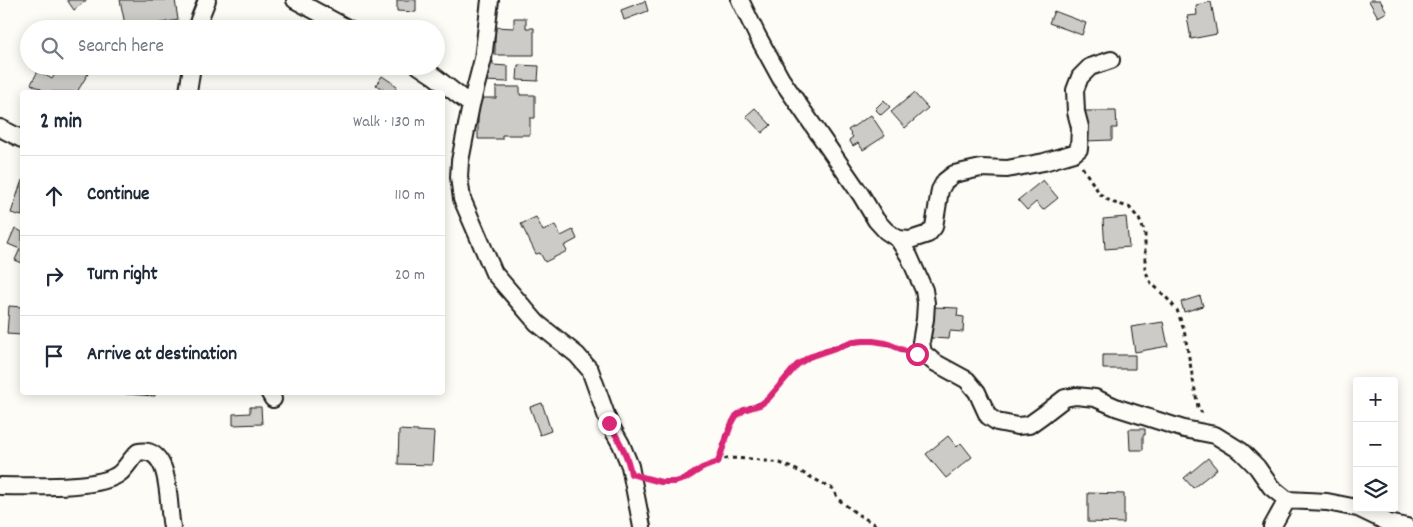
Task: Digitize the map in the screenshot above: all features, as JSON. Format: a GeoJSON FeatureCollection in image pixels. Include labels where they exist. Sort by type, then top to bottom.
{"type":"FeatureCollection","features":[{"type":"Feature","properties":{"kind":"street"},"geometry":{"type":"LineString","coordinates":[[199,20],[207,0]]}},
{"type":"Feature","properties":{"kind":"street"},"geometry":{"type":"LineString","coordinates":[[295,0],[332,20]]}},
{"type":"Feature","properties":{"kind":"street"},"geometry":{"type":"LineString","coordinates":[[490,0],[483,58],[460,161],[459,177],[462,199],[494,273],[537,323],[577,355],[590,370],[609,423],[621,444],[630,466],[642,527]]}},
{"type":"Feature","properties":{"kind":"street"},"geometry":{"type":"LineString","coordinates":[[740,0],[781,79],[876,220],[886,231],[898,238],[910,240],[928,234],[934,227],[940,190],[945,181],[954,174],[981,168],[1007,169],[1074,154],[1078,149],[1080,134],[1075,90],[1080,77],[1090,67],[1111,60]]}},
{"type":"Feature","properties":{"kind":"street"},"geometry":{"type":"LineString","coordinates":[[188,90],[191,75]]}},
{"type":"Feature","properties":{"kind":"street"},"geometry":{"type":"LineString","coordinates":[[432,75],[471,105]]}},
{"type":"Feature","properties":{"kind":"street"},"geometry":{"type":"LineString","coordinates":[[0,128],[20,138]]}},
{"type":"Feature","properties":{"kind":"street"},"geometry":{"type":"LineString","coordinates":[[898,238],[909,256],[924,290],[926,302],[921,342],[923,353],[934,362],[967,380],[977,392],[988,416],[997,422],[1017,426],[1029,425],[1065,398],[1076,396],[1095,398],[1118,408],[1184,429],[1215,435],[1241,451],[1271,487],[1287,500],[1327,502],[1353,507]]}},
{"type":"Feature","properties":{"kind":"street"},"geometry":{"type":"LineString","coordinates":[[0,486],[83,485],[119,474],[138,452],[149,452],[155,455],[164,469],[172,527]]}},
{"type":"Feature","properties":{"kind":"street"},"geometry":{"type":"LineString","coordinates":[[1272,527],[1287,500]]}},
{"type":"Feature","properties":{"kind":"street"},"geometry":{"type":"LineString","coordinates":[[1366,512],[1389,523],[1407,527]]}},
{"type":"Feature","properties":{"kind":"path"},"geometry":{"type":"LineString","coordinates":[[1074,154],[1100,194],[1111,202],[1129,207],[1140,219],[1145,234],[1145,270],[1151,283],[1166,296],[1177,310],[1184,330],[1198,407],[1215,435]]}},
{"type":"Feature","properties":{"kind":"path"},"geometry":{"type":"LineString","coordinates":[[718,462],[736,416],[744,410],[760,405],[768,399],[797,365],[809,357],[853,342],[863,341],[886,343],[913,354],[923,353]]}},
{"type":"Feature","properties":{"kind":"path"},"geometry":{"type":"LineString","coordinates":[[631,474],[661,482],[675,482],[727,458],[780,463],[833,489],[838,499],[880,527]]}},
{"type":"Feature","properties":{"kind":"building"},"geometry":{"type":"Polygon","coordinates":[[[67,0],[87,0],[74,10],[67,0]]]}},
{"type":"Feature","properties":{"kind":"building"},"geometry":{"type":"Polygon","coordinates":[[[120,0],[175,0],[178,20],[124,20],[120,0]]]}},
{"type":"Feature","properties":{"kind":"building"},"geometry":{"type":"Polygon","coordinates":[[[397,0],[416,0],[416,12],[397,11],[397,0]]]}},
{"type":"Feature","properties":{"kind":"building"},"geometry":{"type":"Polygon","coordinates":[[[1370,0],[1380,0],[1387,12],[1378,17],[1370,0]]]}},
{"type":"Feature","properties":{"kind":"building"},"geometry":{"type":"Polygon","coordinates":[[[645,1],[648,11],[624,20],[621,10],[645,1]]]}},
{"type":"Feature","properties":{"kind":"building"},"geometry":{"type":"Polygon","coordinates":[[[1211,2],[1217,34],[1191,39],[1187,16],[1197,15],[1196,5],[1211,2]]]}},
{"type":"Feature","properties":{"kind":"building"},"geometry":{"type":"Polygon","coordinates":[[[1054,11],[1086,23],[1082,35],[1049,23],[1054,11]]]}},
{"type":"Feature","properties":{"kind":"building"},"geometry":{"type":"Polygon","coordinates":[[[514,18],[526,18],[526,28],[534,28],[534,55],[495,55],[495,27],[514,28],[514,18]]]}},
{"type":"Feature","properties":{"kind":"building"},"geometry":{"type":"Polygon","coordinates":[[[489,60],[493,61],[493,65],[508,66],[508,82],[483,81],[489,60]]]}},
{"type":"Feature","properties":{"kind":"building"},"geometry":{"type":"Polygon","coordinates":[[[518,65],[539,66],[538,81],[517,80],[518,65]]]}},
{"type":"Feature","properties":{"kind":"building"},"geometry":{"type":"Polygon","coordinates":[[[36,75],[45,75],[52,79],[54,75],[87,75],[78,90],[42,90],[31,84],[36,75]]]}},
{"type":"Feature","properties":{"kind":"building"},"geometry":{"type":"Polygon","coordinates":[[[382,76],[397,86],[395,90],[384,90],[376,85],[382,76]]]}},
{"type":"Feature","properties":{"kind":"building"},"geometry":{"type":"Polygon","coordinates":[[[496,87],[520,87],[520,95],[535,95],[535,118],[530,118],[530,135],[502,135],[502,139],[478,139],[478,98],[496,98],[496,87]]]}},
{"type":"Feature","properties":{"kind":"building"},"geometry":{"type":"Polygon","coordinates":[[[914,93],[928,108],[905,128],[891,112],[914,93]]]}},
{"type":"Feature","properties":{"kind":"building"},"geometry":{"type":"Polygon","coordinates":[[[884,100],[890,107],[881,115],[875,109],[884,100]]]}},
{"type":"Feature","properties":{"kind":"building"},"geometry":{"type":"Polygon","coordinates":[[[755,108],[771,125],[762,133],[746,116],[755,108]]]}},
{"type":"Feature","properties":{"kind":"building"},"geometry":{"type":"Polygon","coordinates":[[[1085,111],[1116,111],[1117,128],[1112,128],[1112,140],[1085,141],[1085,111]]]}},
{"type":"Feature","properties":{"kind":"building"},"geometry":{"type":"Polygon","coordinates":[[[871,115],[885,136],[863,150],[858,143],[853,146],[849,140],[853,137],[848,130],[871,115]]]}},
{"type":"Feature","properties":{"kind":"building"},"geometry":{"type":"Polygon","coordinates":[[[1043,180],[1058,198],[1043,210],[1036,202],[1027,210],[1018,200],[1043,180]]]}},
{"type":"Feature","properties":{"kind":"building"},"geometry":{"type":"Polygon","coordinates":[[[20,186],[20,215],[11,213],[20,186]]]}},
{"type":"Feature","properties":{"kind":"building"},"geometry":{"type":"Polygon","coordinates":[[[536,217],[543,231],[555,225],[561,236],[573,230],[577,239],[564,246],[567,251],[545,262],[540,253],[536,254],[521,224],[536,217]]]}},
{"type":"Feature","properties":{"kind":"building"},"geometry":{"type":"Polygon","coordinates":[[[1126,217],[1129,247],[1105,249],[1103,219],[1126,217]]]}},
{"type":"Feature","properties":{"kind":"building"},"geometry":{"type":"Polygon","coordinates":[[[15,228],[20,231],[20,249],[8,244],[15,228]]]}},
{"type":"Feature","properties":{"kind":"building"},"geometry":{"type":"Polygon","coordinates":[[[20,249],[20,262],[15,260],[20,249]]]}},
{"type":"Feature","properties":{"kind":"building"},"geometry":{"type":"Polygon","coordinates":[[[1200,296],[1203,306],[1184,312],[1181,302],[1200,296]]]}},
{"type":"Feature","properties":{"kind":"building"},"geometry":{"type":"Polygon","coordinates":[[[9,306],[20,307],[20,335],[7,334],[9,306]]]}},
{"type":"Feature","properties":{"kind":"building"},"geometry":{"type":"Polygon","coordinates":[[[933,307],[958,308],[957,316],[964,317],[963,332],[950,331],[949,339],[931,338],[933,307]]]}},
{"type":"Feature","properties":{"kind":"building"},"geometry":{"type":"Polygon","coordinates":[[[1163,322],[1168,346],[1135,352],[1131,327],[1163,322]]]}},
{"type":"Feature","properties":{"kind":"building"},"geometry":{"type":"Polygon","coordinates":[[[1103,355],[1135,355],[1135,369],[1103,369],[1103,355]]]}},
{"type":"Feature","properties":{"kind":"building"},"geometry":{"type":"Polygon","coordinates":[[[542,403],[551,431],[540,435],[530,407],[542,403]]]}},
{"type":"Feature","properties":{"kind":"building"},"geometry":{"type":"Polygon","coordinates":[[[250,407],[261,407],[262,424],[233,425],[233,414],[250,413],[250,407]]]}},
{"type":"Feature","properties":{"kind":"building"},"geometry":{"type":"Polygon","coordinates":[[[1129,429],[1145,429],[1143,450],[1130,450],[1129,429]]]}},
{"type":"Feature","properties":{"kind":"building"},"geometry":{"type":"Polygon","coordinates":[[[399,430],[434,432],[432,465],[398,464],[399,430]]]}},
{"type":"Feature","properties":{"kind":"building"},"geometry":{"type":"Polygon","coordinates":[[[948,436],[957,447],[961,443],[972,457],[946,478],[926,454],[948,436]]]}},
{"type":"Feature","properties":{"kind":"building"},"geometry":{"type":"Polygon","coordinates":[[[1208,458],[1217,469],[1193,488],[1184,478],[1208,458]]]}},
{"type":"Feature","properties":{"kind":"building"},"geometry":{"type":"Polygon","coordinates":[[[1088,493],[1124,494],[1124,523],[1088,522],[1088,493]]]}},
{"type":"Feature","properties":{"kind":"route"},"geometry":{"type":"LineString","coordinates":[[609,423],[621,444],[630,466],[631,474],[661,482],[675,482],[718,462],[736,416],[744,410],[760,405],[768,399],[797,365],[809,357],[853,342],[863,341],[886,343],[917,354]]}}]}
